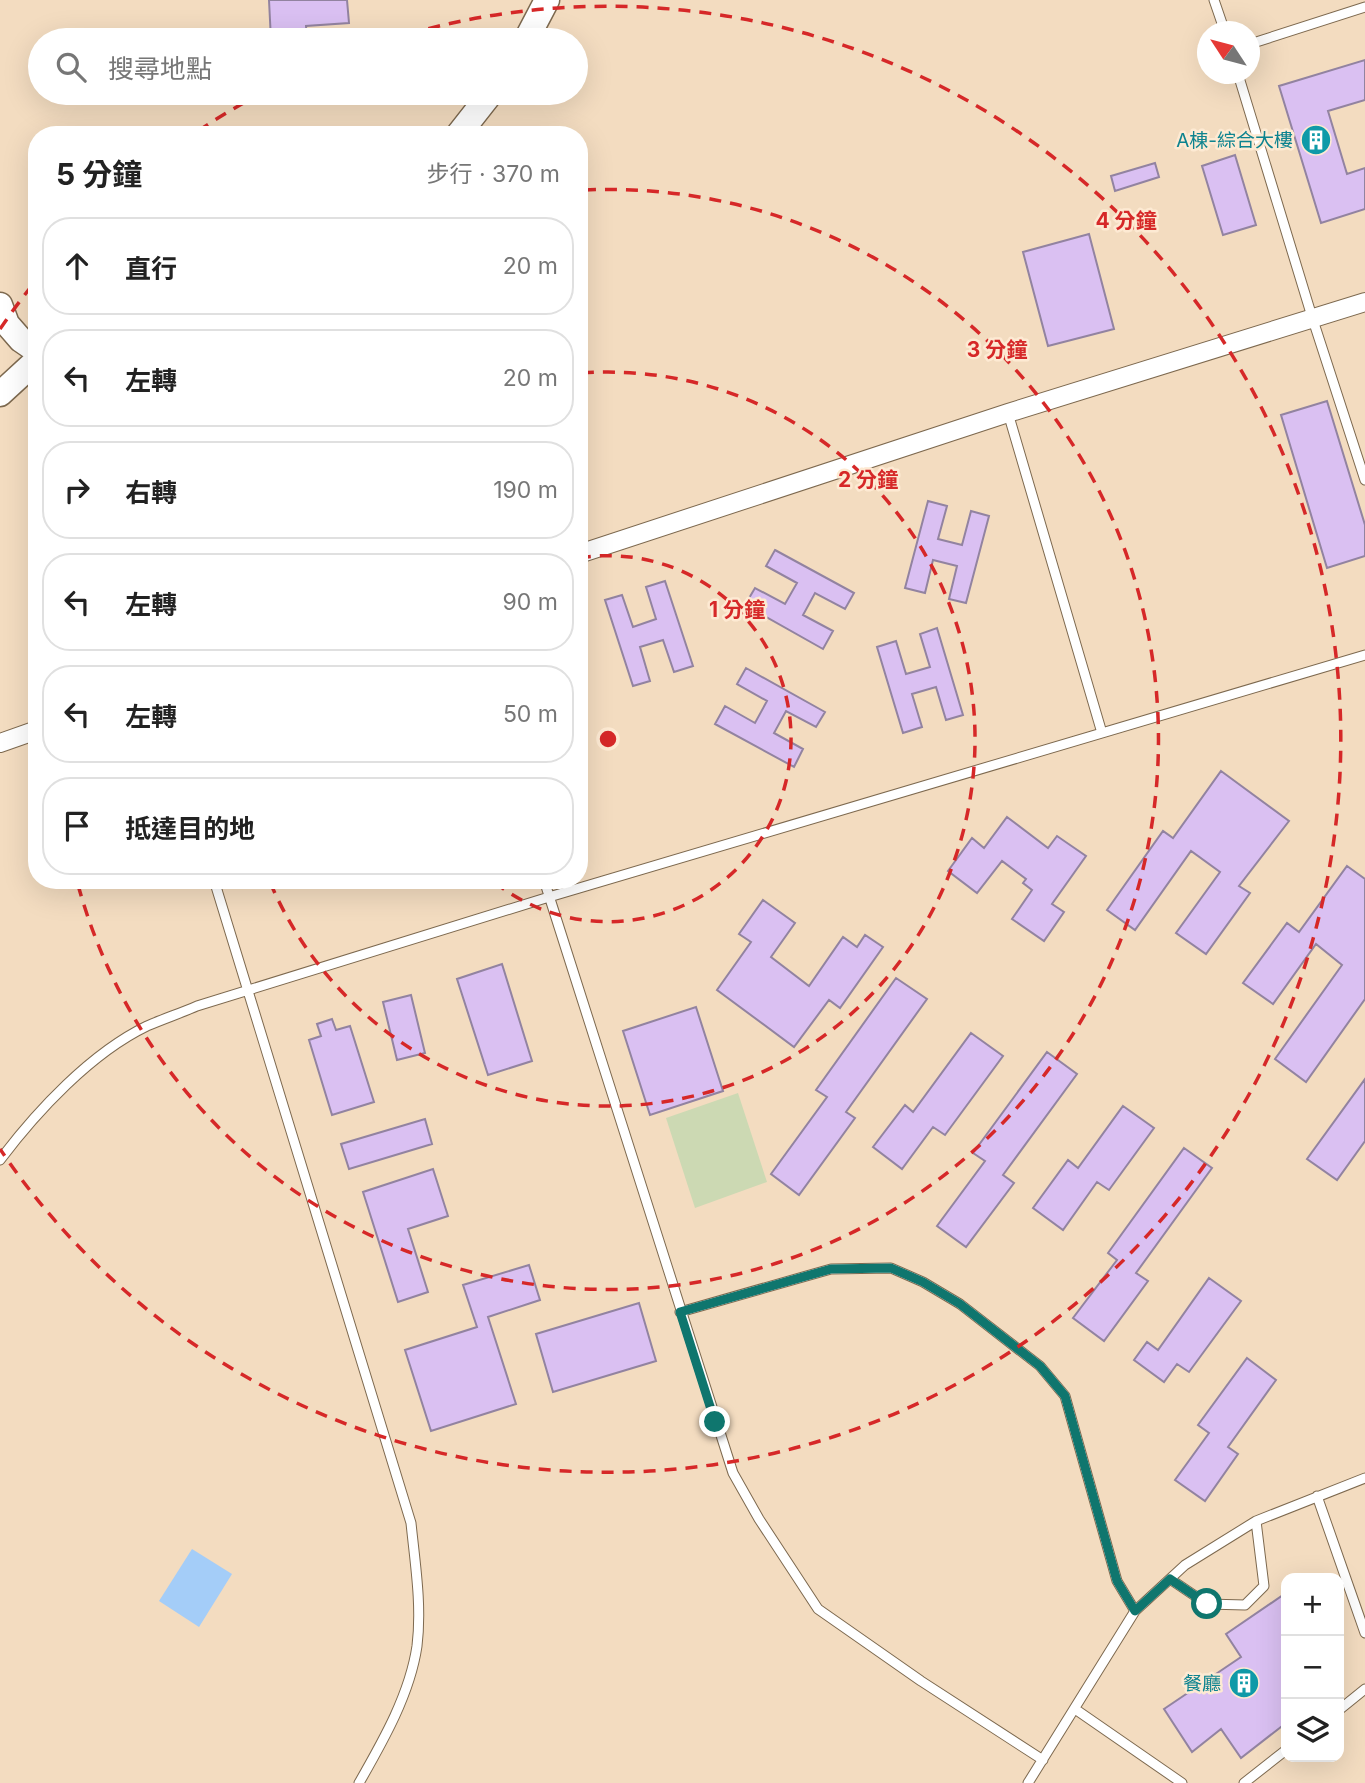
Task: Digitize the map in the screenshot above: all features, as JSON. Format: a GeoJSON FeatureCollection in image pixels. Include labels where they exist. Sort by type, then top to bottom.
{"type":"FeatureCollection","features":[{"type":"Feature","properties":{"kind":"street"},"geometry":{"type":"LineString","coordinates":[[532,28],[547,0]]}},
{"type":"Feature","properties":{"kind":"street"},"geometry":{"type":"LineString","coordinates":[[465,126],[482,105]]}},
{"type":"Feature","properties":{"kind":"street"},"geometry":{"type":"LineString","coordinates":[[588,551],[1008,413],[1365,302]]}},
{"type":"Feature","properties":{"kind":"street"},"geometry":{"type":"LineString","coordinates":[[0,305],[7,324],[28,345]]}},
{"type":"Feature","properties":{"kind":"street"},"geometry":{"type":"LineString","coordinates":[[0,394],[28,368]]}},
{"type":"Feature","properties":{"kind":"street"},"geometry":{"type":"LineString","coordinates":[[0,743],[28,733]]}},
{"type":"Feature","properties":{"kind":"lane"},"geometry":{"type":"LineString","coordinates":[[1214,0],[1221,21]]}},
{"type":"Feature","properties":{"kind":"lane"},"geometry":{"type":"LineString","coordinates":[[1260,41],[1365,7]]}},
{"type":"Feature","properties":{"kind":"lane"},"geometry":{"type":"LineString","coordinates":[[1241,84],[1365,480]]}},
{"type":"Feature","properties":{"kind":"lane"},"geometry":{"type":"LineString","coordinates":[[1008,413],[1102,733]]}},
{"type":"Feature","properties":{"kind":"lane"},"geometry":{"type":"LineString","coordinates":[[588,885],[1365,655]]}},
{"type":"Feature","properties":{"kind":"lane"},"geometry":{"type":"LineString","coordinates":[[217,889],[411,1523],[419,1612],[417,1647],[406,1690],[359,1783]]}},
{"type":"Feature","properties":{"kind":"lane"},"geometry":{"type":"LineString","coordinates":[[547,889],[733,1473],[759,1519],[818,1609],[921,1681],[1043,1760]]}},
{"type":"Feature","properties":{"kind":"lane"},"geometry":{"type":"LineString","coordinates":[[0,1160],[20,1133],[71,1081],[113,1047],[146,1027],[197,1006],[576,889]]}},
{"type":"Feature","properties":{"kind":"lane"},"geometry":{"type":"LineString","coordinates":[[680,1312],[831,1269],[891,1268],[923,1282],[960,1304],[1040,1366],[1065,1396],[1117,1581],[1135,1611]]}},
{"type":"Feature","properties":{"kind":"lane"},"geometry":{"type":"LineString","coordinates":[[1028,1783],[1135,1611],[1170,1579],[1205,1551],[1256,1521],[1365,1478]]}},
{"type":"Feature","properties":{"kind":"lane"},"geometry":{"type":"LineString","coordinates":[[1317,1496],[1365,1633]]}},
{"type":"Feature","properties":{"kind":"lane"},"geometry":{"type":"LineString","coordinates":[[1170,1579],[1207,1604],[1245,1605],[1264,1586],[1256,1521]]}},
{"type":"Feature","properties":{"kind":"lane"},"geometry":{"type":"LineString","coordinates":[[1344,1706],[1365,1689]]}},
{"type":"Feature","properties":{"kind":"lane"},"geometry":{"type":"LineString","coordinates":[[1075,1709],[1182,1783]]}},
{"type":"Feature","properties":{"kind":"lane"},"geometry":{"type":"LineString","coordinates":[[1244,1783],[1281,1754]]}},
{"type":"Feature","properties":{"kind":"green space"},"geometry":{"type":"Polygon","coordinates":[[[738,1093],[767,1182],[695,1208],[666,1118],[738,1093]]]}},
{"type":"Feature","properties":{"kind":"water"},"geometry":{"type":"Polygon","coordinates":[[[192,1549],[232,1574],[199,1627],[159,1601],[192,1549]]]}},
{"type":"Feature","properties":{"kind":"building"},"geometry":{"type":"Polygon","coordinates":[[[269,0],[347,0],[349,23],[306,28],[270,28],[269,0]]]}},
{"type":"Feature","properties":{"kind":"building","name":"A棟-綜合大樓"},"geometry":{"type":"Polygon","coordinates":[[[1365,60],[1365,100],[1328,111],[1347,174],[1365,168],[1365,209],[1321,223],[1279,86],[1365,60]]]}},
{"type":"Feature","properties":{"kind":"building"},"geometry":{"type":"Polygon","coordinates":[[[1235,155],[1256,225],[1223,235],[1202,166],[1235,155]]]}},
{"type":"Feature","properties":{"kind":"building"},"geometry":{"type":"Polygon","coordinates":[[[1155,163],[1159,177],[1115,191],[1111,176],[1155,163]]]}},
{"type":"Feature","properties":{"kind":"building"},"geometry":{"type":"Polygon","coordinates":[[[1089,234],[1114,329],[1048,346],[1023,252],[1089,234]]]}},
{"type":"Feature","properties":{"kind":"building"},"geometry":{"type":"Polygon","coordinates":[[[1327,401],[1365,525],[1365,556],[1327,568],[1281,415],[1327,401]]]}},
{"type":"Feature","properties":{"kind":"building"},"geometry":{"type":"Polygon","coordinates":[[[928,501],[947,506],[938,539],[962,545],[971,511],[989,516],[966,603],[949,599],[957,566],[933,560],[925,593],[905,588],[928,501]]]}},
{"type":"Feature","properties":{"kind":"building"},"geometry":{"type":"Polygon","coordinates":[[[775,550],[854,593],[845,609],[815,593],[803,615],[833,631],[823,649],[745,605],[755,588],[785,604],[797,583],[766,566],[775,550]]]}},
{"type":"Feature","properties":{"kind":"building"},"geometry":{"type":"Polygon","coordinates":[[[665,581],[693,666],[674,672],[663,640],[640,647],[650,681],[633,686],[605,600],[622,595],[633,627],[656,619],[646,587],[665,581]]]}},
{"type":"Feature","properties":{"kind":"building"},"geometry":{"type":"Polygon","coordinates":[[[937,628],[963,715],[946,720],[936,687],[912,694],[922,727],[903,733],[877,647],[896,641],[906,674],[930,667],[920,634],[937,628]]]}},
{"type":"Feature","properties":{"kind":"building"},"geometry":{"type":"Polygon","coordinates":[[[746,668],[825,712],[816,727],[786,711],[774,733],[803,749],[794,767],[715,724],[725,706],[755,723],[767,701],[737,684],[746,668]]]}},
{"type":"Feature","properties":{"kind":"building"},"geometry":{"type":"Polygon","coordinates":[[[1221,771],[1289,821],[1239,886],[1250,893],[1206,954],[1176,933],[1220,872],[1191,851],[1135,930],[1107,910],[1163,831],[1173,838],[1221,771]]]}},
{"type":"Feature","properties":{"kind":"building"},"geometry":{"type":"Polygon","coordinates":[[[1007,817],[1048,848],[1057,836],[1086,856],[1052,904],[1064,912],[1044,941],[1012,919],[1032,890],[1023,883],[1026,879],[1002,861],[977,893],[948,871],[972,838],[984,848],[1007,817]]]}},
{"type":"Feature","properties":{"kind":"building"},"geometry":{"type":"Polygon","coordinates":[[[1347,866],[1365,879],[1365,999],[1306,1082],[1275,1059],[1342,965],[1316,944],[1273,1004],[1243,983],[1287,923],[1299,932],[1347,866]]]}},
{"type":"Feature","properties":{"kind":"building"},"geometry":{"type":"Polygon","coordinates":[[[763,900],[795,923],[771,957],[809,986],[843,937],[857,947],[865,935],[883,947],[840,1008],[829,1000],[794,1047],[717,990],[751,942],[739,934],[763,900]]]}},
{"type":"Feature","properties":{"kind":"building"},"geometry":{"type":"Polygon","coordinates":[[[502,964],[532,1061],[488,1075],[457,979],[502,964]]]}},
{"type":"Feature","properties":{"kind":"building"},"geometry":{"type":"Polygon","coordinates":[[[896,978],[927,999],[846,1112],[855,1118],[799,1195],[771,1174],[827,1097],[816,1090],[896,978]]]}},
{"type":"Feature","properties":{"kind":"building"},"geometry":{"type":"Polygon","coordinates":[[[411,995],[425,1053],[397,1060],[383,1002],[411,995]]]}},
{"type":"Feature","properties":{"kind":"building"},"geometry":{"type":"Polygon","coordinates":[[[696,1007],[723,1091],[650,1115],[623,1031],[696,1007]]]}},
{"type":"Feature","properties":{"kind":"building"},"geometry":{"type":"Polygon","coordinates":[[[332,1019],[336,1030],[350,1026],[374,1102],[332,1115],[309,1040],[321,1036],[317,1024],[332,1019]]]}},
{"type":"Feature","properties":{"kind":"building"},"geometry":{"type":"Polygon","coordinates":[[[971,1033],[1003,1056],[945,1135],[933,1127],[902,1169],[873,1147],[905,1105],[913,1112],[971,1033]]]}},
{"type":"Feature","properties":{"kind":"building"},"geometry":{"type":"Polygon","coordinates":[[[1047,1052],[1077,1074],[1003,1175],[1014,1183],[966,1247],[937,1226],[985,1161],[973,1153],[1047,1052]]]}},
{"type":"Feature","properties":{"kind":"building"},"geometry":{"type":"Polygon","coordinates":[[[1365,1079],[1365,1141],[1337,1180],[1307,1159],[1365,1079]]]}},
{"type":"Feature","properties":{"kind":"building"},"geometry":{"type":"Polygon","coordinates":[[[1123,1106],[1154,1128],[1109,1190],[1097,1182],[1063,1230],[1033,1208],[1068,1160],[1078,1168],[1123,1106]]]}},
{"type":"Feature","properties":{"kind":"building"},"geometry":{"type":"Polygon","coordinates":[[[425,1119],[432,1144],[349,1169],[341,1144],[425,1119]]]}},
{"type":"Feature","properties":{"kind":"building"},"geometry":{"type":"Polygon","coordinates":[[[1184,1148],[1212,1168],[1136,1273],[1148,1281],[1104,1341],[1073,1318],[1117,1260],[1108,1253],[1184,1148]]]}},
{"type":"Feature","properties":{"kind":"building"},"geometry":{"type":"Polygon","coordinates":[[[433,1169],[448,1216],[408,1229],[428,1292],[398,1302],[363,1192],[433,1169]]]}},
{"type":"Feature","properties":{"kind":"building"},"geometry":{"type":"Polygon","coordinates":[[[529,1265],[540,1300],[488,1317],[516,1404],[431,1431],[405,1350],[477,1327],[463,1285],[529,1265]]]}},
{"type":"Feature","properties":{"kind":"building"},"geometry":{"type":"Polygon","coordinates":[[[1209,1278],[1241,1301],[1189,1372],[1177,1364],[1164,1382],[1134,1360],[1147,1342],[1158,1350],[1209,1278]]]}},
{"type":"Feature","properties":{"kind":"building"},"geometry":{"type":"Polygon","coordinates":[[[639,1303],[656,1361],[553,1392],[536,1334],[639,1303]]]}},
{"type":"Feature","properties":{"kind":"building"},"geometry":{"type":"Polygon","coordinates":[[[1247,1358],[1276,1380],[1228,1447],[1238,1454],[1205,1501],[1175,1480],[1209,1433],[1198,1425],[1247,1358]]]}},
{"type":"Feature","properties":{"kind":"building","name":"餐廳"},"geometry":{"type":"Polygon","coordinates":[[[1281,1596],[1281,1727],[1241,1758],[1221,1729],[1192,1752],[1164,1709],[1241,1657],[1226,1634],[1281,1596]]]}},
{"type":"Feature","properties":{"kind":"place","name":"A棟-綜合大樓"},"geometry":{"type":"Point","coordinates":[1316,140]}},
{"type":"Feature","properties":{"kind":"place","name":"餐廳"},"geometry":{"type":"Point","coordinates":[1244,1683]}},
{"type":"Feature","properties":{"kind":"route"},"geometry":{"type":"LineString","coordinates":[[715,1422],[680,1312],[831,1269],[891,1268],[923,1282],[960,1304],[1013,1343],[1056,1382],[1065,1396],[1112,1555],[1117,1581],[1135,1611],[1170,1579],[1207,1604]]}}]}
